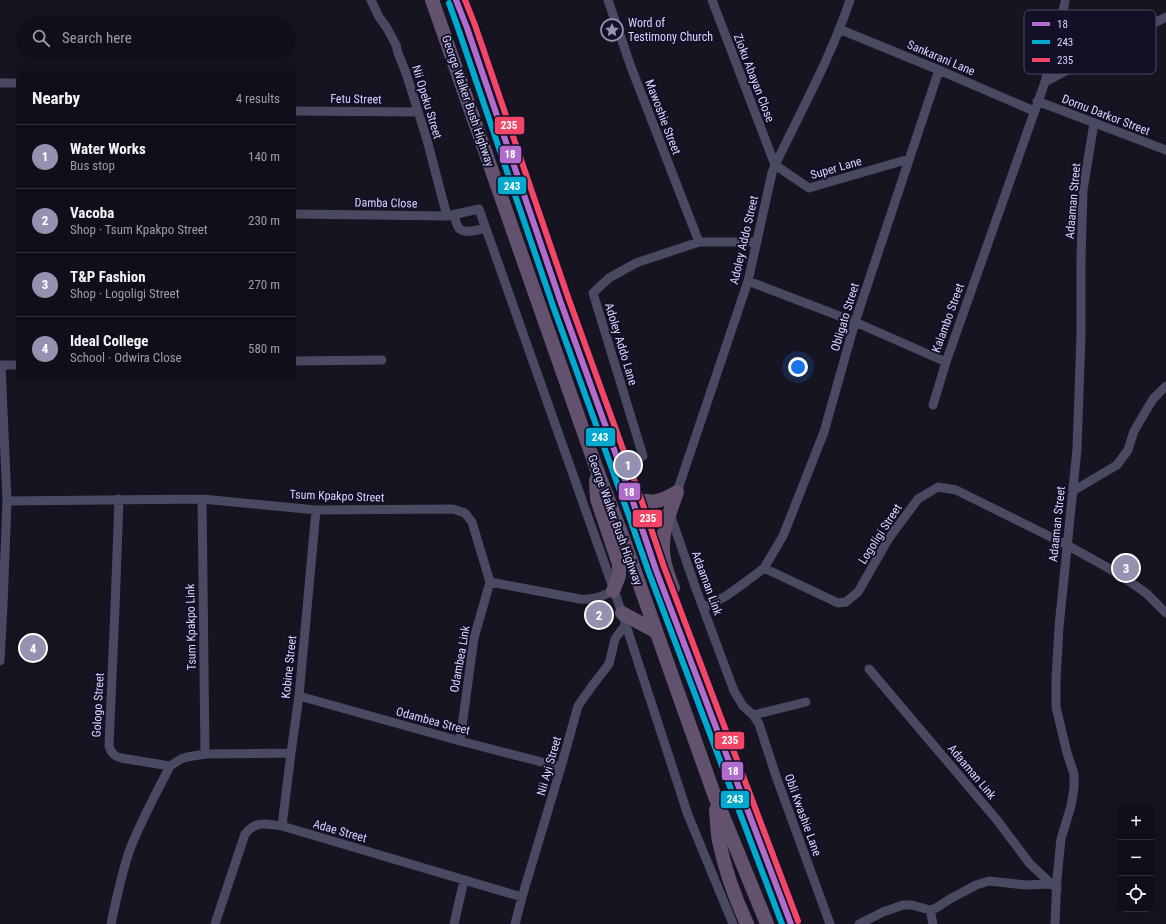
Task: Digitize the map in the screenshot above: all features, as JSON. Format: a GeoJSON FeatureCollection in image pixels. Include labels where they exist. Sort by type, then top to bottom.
{"type":"FeatureCollection","features":[{"type":"Feature","properties":{"kind":"highway","name":"George Walker Bush Highway"},"geometry":{"type":"LineString","coordinates":[[432,0],[597,470],[622,535],[714,794],[767,924]]}},
{"type":"Feature","properties":{"kind":"highway","name":"George Walker Bush Highway"},"geometry":{"type":"LineString","coordinates":[[456,0],[467,28],[558,296],[632,499],[656,570],[791,924]]}},
{"type":"Feature","properties":{"kind":"highway"},"geometry":{"type":"LineString","coordinates":[[597,470],[597,499],[619,564],[619,576],[614,591]]}},
{"type":"Feature","properties":{"kind":"highway"},"geometry":{"type":"LineString","coordinates":[[632,499],[651,502],[660,501],[677,492]]}},
{"type":"Feature","properties":{"kind":"highway"},"geometry":{"type":"LineString","coordinates":[[677,492],[664,528],[663,549],[666,567],[707,684],[711,715]]}},
{"type":"Feature","properties":{"kind":"highway"},"geometry":{"type":"LineString","coordinates":[[624,619],[655,631]]}},
{"type":"Feature","properties":{"kind":"highway"},"geometry":{"type":"LineString","coordinates":[[714,794],[718,840],[740,909],[747,924]]}},
{"type":"Feature","properties":{"kind":"street","name":"Nii Opeku Street"},"geometry":{"type":"LineString","coordinates":[[371,0],[379,17],[396,45],[450,215],[458,228],[462,230],[472,231],[485,228]]}},
{"type":"Feature","properties":{"kind":"street","name":"George Walker Bush Highway"},"geometry":{"type":"LineString","coordinates":[[465,0],[467,28]]}},
{"type":"Feature","properties":{"kind":"street","name":"Mawoshie Street"},"geometry":{"type":"LineString","coordinates":[[608,0],[631,67],[699,242]]}},
{"type":"Feature","properties":{"kind":"street","name":"Zioku Abayan Close"},"geometry":{"type":"LineString","coordinates":[[712,0],[774,165]]}},
{"type":"Feature","properties":{"kind":"street","name":"Adoley Addo Street"},"geometry":{"type":"LineString","coordinates":[[677,492],[748,281],[774,165],[839,29],[850,0]]}},
{"type":"Feature","properties":{"kind":"street","name":"Kalambo Street"},"geometry":{"type":"LineString","coordinates":[[1063,10],[1065,2]]}},
{"type":"Feature","properties":{"kind":"street"},"geometry":{"type":"LineString","coordinates":[[1156,22],[1166,17]]}},
{"type":"Feature","properties":{"kind":"street","name":"Sankarani Lane"},"geometry":{"type":"LineString","coordinates":[[839,29],[1034,111]]}},
{"type":"Feature","properties":{"kind":"street","name":"Obligato Street"},"geometry":{"type":"LineString","coordinates":[[764,568],[783,536],[824,432],[855,322],[939,70]]}},
{"type":"Feature","properties":{"kind":"street","name":"Kalambo Street"},"geometry":{"type":"LineString","coordinates":[[748,281],[855,322],[946,362],[1047,74]]}},
{"type":"Feature","properties":{"kind":"street"},"geometry":{"type":"LineString","coordinates":[[1045,82],[1060,74]]}},
{"type":"Feature","properties":{"kind":"street"},"geometry":{"type":"LineString","coordinates":[[0,83],[16,82]]}},
{"type":"Feature","properties":{"kind":"street","name":"Dornu Darkor Street"},"geometry":{"type":"LineString","coordinates":[[1037,101],[1166,150]]}},
{"type":"Feature","properties":{"kind":"street","name":"Fetu Street"},"geometry":{"type":"LineString","coordinates":[[296,111],[418,112]]}},
{"type":"Feature","properties":{"kind":"street","name":"Adaaman Street"},"geometry":{"type":"LineString","coordinates":[[1055,924],[1054,886],[1061,839],[1071,806],[1074,788],[1074,774],[1067,753],[1056,707],[1056,679],[1059,628],[1076,449],[1083,190],[1094,123]]}},
{"type":"Feature","properties":{"kind":"street","name":"Super Lane"},"geometry":{"type":"LineString","coordinates":[[774,165],[809,188],[910,159]]}},
{"type":"Feature","properties":{"kind":"street","name":"Damba Close"},"geometry":{"type":"LineString","coordinates":[[296,214],[450,215],[479,209],[485,228]]}},
{"type":"Feature","properties":{"kind":"street"},"geometry":{"type":"LineString","coordinates":[[485,228],[548,401],[567,460],[624,619],[688,815],[733,924]]}},
{"type":"Feature","properties":{"kind":"street","name":"Adoley Addo Lane"},"geometry":{"type":"LineString","coordinates":[[643,456],[593,293],[609,278],[636,263],[699,242],[757,242]]}},
{"type":"Feature","properties":{"kind":"street"},"geometry":{"type":"LineString","coordinates":[[296,361],[382,360]]}},
{"type":"Feature","properties":{"kind":"street"},"geometry":{"type":"LineString","coordinates":[[932,405],[946,362]]}},
{"type":"Feature","properties":{"kind":"street"},"geometry":{"type":"LineString","coordinates":[[0,661],[7,501],[0,365],[16,365]]}},
{"type":"Feature","properties":{"kind":"street"},"geometry":{"type":"LineString","coordinates":[[1073,491],[1117,465],[1128,450],[1134,432],[1153,399],[1166,386]]}},
{"type":"Feature","properties":{"kind":"street","name":"Logoligi Street"},"geometry":{"type":"LineString","coordinates":[[764,568],[838,603],[846,602],[858,592],[889,538],[918,500],[938,487],[956,490],[1067,545],[1119,574],[1146,593],[1166,613]]}},
{"type":"Feature","properties":{"kind":"street","name":"Gologo Street"},"geometry":{"type":"LineString","coordinates":[[119,499],[108,746],[110,751],[115,756],[170,766]]}},
{"type":"Feature","properties":{"kind":"street","name":"Tsum Kpakpo Street"},"geometry":{"type":"LineString","coordinates":[[7,501],[202,499],[316,510],[453,509],[465,513],[472,522],[490,582]]}},
{"type":"Feature","properties":{"kind":"street","name":"Tsum Kpakpo Link"},"geometry":{"type":"LineString","coordinates":[[202,499],[205,754]]}},
{"type":"Feature","properties":{"kind":"street","name":"Kobine Street"},"geometry":{"type":"LineString","coordinates":[[282,826],[290,753],[299,696],[316,510]]}},
{"type":"Feature","properties":{"kind":"street","name":"Adaaman Link"},"geometry":{"type":"LineString","coordinates":[[670,514],[734,691],[743,706],[753,715]]}},
{"type":"Feature","properties":{"kind":"street"},"geometry":{"type":"LineString","coordinates":[[703,608],[726,596],[764,568]]}},
{"type":"Feature","properties":{"kind":"street"},"geometry":{"type":"LineString","coordinates":[[490,582],[590,600],[614,591]]}},
{"type":"Feature","properties":{"kind":"street","name":"Odambea Link"},"geometry":{"type":"LineString","coordinates":[[460,741],[474,638],[490,582]]}},
{"type":"Feature","properties":{"kind":"street","name":"Nii Ayi Street"},"geometry":{"type":"LineString","coordinates":[[515,924],[562,767],[578,706],[609,664],[615,639],[624,619]]}},
{"type":"Feature","properties":{"kind":"street","name":"Adaaman Link"},"geometry":{"type":"LineString","coordinates":[[869,668],[992,814],[1030,864],[1054,886]]}},
{"type":"Feature","properties":{"kind":"street","name":"Odambea Street"},"geometry":{"type":"LineString","coordinates":[[299,696],[460,741],[562,767]]}},
{"type":"Feature","properties":{"kind":"street"},"geometry":{"type":"LineString","coordinates":[[753,715],[806,702]]}},
{"type":"Feature","properties":{"kind":"street","name":"Obli Kwashie Lane"},"geometry":{"type":"LineString","coordinates":[[753,715],[759,724],[777,779],[830,924]]}},
{"type":"Feature","properties":{"kind":"street"},"geometry":{"type":"LineString","coordinates":[[111,924],[130,852],[142,822],[170,766],[181,759],[205,754],[290,753]]}},
{"type":"Feature","properties":{"kind":"street","name":"Adae Street"},"geometry":{"type":"LineString","coordinates":[[215,924],[245,834],[251,827],[260,824],[282,826],[522,897]]}},
{"type":"Feature","properties":{"kind":"street"},"geometry":{"type":"LineString","coordinates":[[454,924],[464,880]]}},
{"type":"Feature","properties":{"kind":"street"},"geometry":{"type":"LineString","coordinates":[[859,924],[883,912],[903,905],[930,910],[976,885],[989,881],[1054,886]]}},
{"type":"Feature","properties":{"kind":"street"},"geometry":{"type":"LineString","coordinates":[[930,910],[933,924]]}},
{"type":"Feature","properties":{"kind":"transit line","name":"18"},"geometry":{"type":"LineString","coordinates":[[456,0],[467,28],[561,303],[656,570],[791,924]]}},
{"type":"Feature","properties":{"kind":"transit line","name":"235"},"geometry":{"type":"LineString","coordinates":[[465,0],[475,25],[569,300],[664,567],[798,921]]}},
{"type":"Feature","properties":{"kind":"transit line","name":"243"},"geometry":{"type":"LineString","coordinates":[[449,3],[553,306],[649,573],[782,924]]}},
{"type":"Feature","properties":{"kind":"place","name":"Word of Testimony Church"},"geometry":{"type":"Point","coordinates":[612,30]}},
{"type":"Feature","properties":{"kind":"place","name":"Water Works"},"geometry":{"type":"Point","coordinates":[628,465]}},
{"type":"Feature","properties":{"kind":"place","name":"T&P Fashion"},"geometry":{"type":"Point","coordinates":[1126,568]}},
{"type":"Feature","properties":{"kind":"place","name":"Vacoba"},"geometry":{"type":"Point","coordinates":[599,615]}},
{"type":"Feature","properties":{"kind":"place","name":"Ideal College"},"geometry":{"type":"Point","coordinates":[33,648]}}]}
